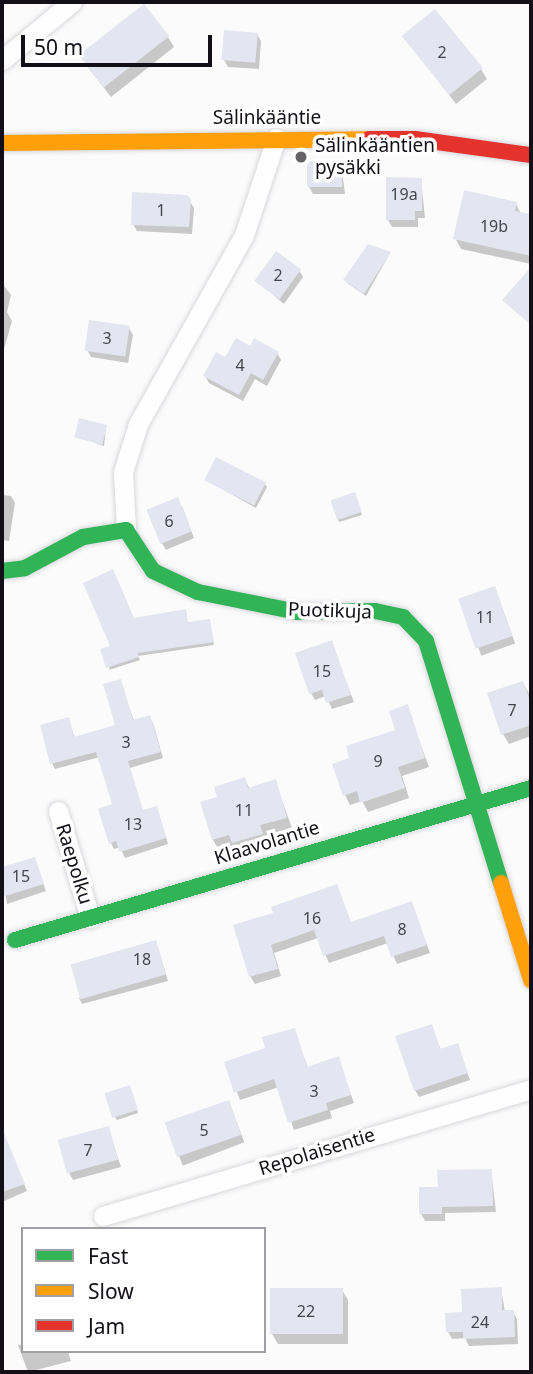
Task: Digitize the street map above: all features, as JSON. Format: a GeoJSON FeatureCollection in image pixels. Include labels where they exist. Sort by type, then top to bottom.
{"type":"FeatureCollection","features":[{"type":"Feature","properties":{"kind":"street"},"geometry":{"type":"LineString","coordinates":[[2,60],[72,2]]}},
{"type":"Feature","properties":{"kind":"street"},"geometry":{"type":"LineString","coordinates":[[2,571],[25,568],[83,537],[126,530],[123,472],[138,424],[244,235],[276,138]]}},
{"type":"Feature","properties":{"kind":"street","name":"Sälinkääntie"},"geometry":{"type":"LineString","coordinates":[[2,142],[415,139],[531,155]]}},
{"type":"Feature","properties":{"kind":"street","name":"Puotikuja"},"geometry":{"type":"LineString","coordinates":[[126,530],[153,571],[198,592],[297,612],[375,611],[403,617],[426,641],[531,980]]}},
{"type":"Feature","properties":{"kind":"street","name":"Klaavolantie"},"geometry":{"type":"LineString","coordinates":[[15,940],[531,788]]}},
{"type":"Feature","properties":{"kind":"street","name":"Raepolku"},"geometry":{"type":"LineString","coordinates":[[58,811],[90,918]]}},
{"type":"Feature","properties":{"kind":"street","name":"Repolaisentie"},"geometry":{"type":"LineString","coordinates":[[103,1216],[531,1089]]}},
{"type":"Feature","properties":{"kind":"building"},"geometry":{"type":"Polygon","coordinates":[[[144,4],[169,36],[104,87],[79,55],[144,4]]]}},
{"type":"Feature","properties":{"kind":"building"},"geometry":{"type":"Polygon","coordinates":[[[435,9],[483,68],[449,95],[402,36],[435,9]]]}},
{"type":"Feature","properties":{"kind":"building"},"geometry":{"type":"Polygon","coordinates":[[[224,30],[258,33],[255,63],[221,60],[224,30]]]}},
{"type":"Feature","properties":{"kind":"building"},"geometry":{"type":"Polygon","coordinates":[[[307,161],[342,161],[342,187],[307,187],[307,161]]]}},
{"type":"Feature","properties":{"kind":"building"},"geometry":{"type":"Polygon","coordinates":[[[386,177],[422,178],[422,211],[415,211],[415,220],[386,220],[386,177]]]}},
{"type":"Feature","properties":{"kind":"building"},"geometry":{"type":"Polygon","coordinates":[[[464,190],[517,202],[515,211],[531,214],[531,256],[453,239],[464,190]]]}},
{"type":"Feature","properties":{"kind":"building"},"geometry":{"type":"Polygon","coordinates":[[[132,192],[187,195],[191,199],[189,227],[131,225],[132,192]]]}},
{"type":"Feature","properties":{"kind":"building"},"geometry":{"type":"Polygon","coordinates":[[[368,244],[391,252],[364,294],[343,280],[368,244]]]}},
{"type":"Feature","properties":{"kind":"building"},"geometry":{"type":"Polygon","coordinates":[[[276,251],[301,269],[279,299],[254,281],[276,251]]]}},
{"type":"Feature","properties":{"kind":"building"},"geometry":{"type":"Polygon","coordinates":[[[531,267],[531,325],[502,300],[531,267]]]}},
{"type":"Feature","properties":{"kind":"building"},"geometry":{"type":"Polygon","coordinates":[[[89,320],[130,326],[125,356],[85,351],[89,320]]]}},
{"type":"Feature","properties":{"kind":"building"},"geometry":{"type":"Polygon","coordinates":[[[236,338],[250,346],[254,338],[279,352],[263,380],[251,373],[239,395],[203,376],[216,352],[225,357],[236,338]]]}},
{"type":"Feature","properties":{"kind":"building"},"geometry":{"type":"Polygon","coordinates":[[[79,418],[107,425],[102,444],[74,437],[79,418]]]}},
{"type":"Feature","properties":{"kind":"building"},"geometry":{"type":"Polygon","coordinates":[[[216,457],[266,482],[254,506],[204,480],[216,457]]]}},
{"type":"Feature","properties":{"kind":"building"},"geometry":{"type":"Polygon","coordinates":[[[355,492],[362,512],[337,520],[330,500],[355,492]]]}},
{"type":"Feature","properties":{"kind":"building"},"geometry":{"type":"Polygon","coordinates":[[[178,497],[192,531],[160,544],[146,510],[178,497]]]}},
{"type":"Feature","properties":{"kind":"building"},"geometry":{"type":"Polygon","coordinates":[[[113,569],[134,618],[186,609],[188,622],[210,619],[214,642],[138,653],[139,657],[106,668],[100,649],[110,646],[83,583],[113,569]]]}},
{"type":"Feature","properties":{"kind":"building"},"geometry":{"type":"Polygon","coordinates":[[[495,586],[512,636],[475,649],[458,599],[495,586]]]}},
{"type":"Feature","properties":{"kind":"building"},"geometry":{"type":"Polygon","coordinates":[[[332,640],[351,695],[326,703],[322,690],[309,694],[295,653],[332,640]]]}},
{"type":"Feature","properties":{"kind":"building"},"geometry":{"type":"Polygon","coordinates":[[[121,679],[133,720],[150,715],[161,752],[128,761],[143,810],[157,806],[166,838],[120,852],[116,841],[109,844],[98,809],[112,804],[96,752],[50,764],[40,725],[69,717],[74,737],[115,725],[103,684],[121,679]]]}},
{"type":"Feature","properties":{"kind":"building"},"geometry":{"type":"Polygon","coordinates":[[[523,681],[531,704],[531,725],[501,735],[487,693],[523,681]]]}},
{"type":"Feature","properties":{"kind":"building"},"geometry":{"type":"Polygon","coordinates":[[[408,704],[425,758],[398,767],[405,788],[360,803],[357,791],[343,796],[332,764],[349,758],[346,746],[395,730],[389,711],[408,704]]]}},
{"type":"Feature","properties":{"kind":"building"},"geometry":{"type":"Polygon","coordinates":[[[245,777],[248,788],[276,779],[287,818],[260,825],[263,834],[232,843],[229,835],[212,840],[200,802],[217,797],[214,787],[245,777]]]}},
{"type":"Feature","properties":{"kind":"building"},"geometry":{"type":"Polygon","coordinates":[[[35,857],[44,884],[2,897],[2,867],[35,857]]]}},
{"type":"Feature","properties":{"kind":"building"},"geometry":{"type":"Polygon","coordinates":[[[337,884],[351,922],[412,901],[427,945],[391,957],[384,936],[323,956],[314,930],[271,945],[278,969],[249,977],[233,925],[273,913],[271,907],[337,884]]]}},
{"type":"Feature","properties":{"kind":"building"},"geometry":{"type":"Polygon","coordinates":[[[156,940],[166,975],[80,999],[70,965],[156,940]]]}},
{"type":"Feature","properties":{"kind":"building"},"geometry":{"type":"Polygon","coordinates":[[[432,1024],[440,1049],[458,1043],[468,1073],[414,1091],[395,1036],[432,1024]]]}},
{"type":"Feature","properties":{"kind":"building"},"geometry":{"type":"Polygon","coordinates":[[[295,1028],[307,1067],[339,1056],[351,1095],[326,1103],[328,1110],[288,1123],[274,1079],[234,1093],[224,1062],[265,1048],[262,1037],[295,1028]]]}},
{"type":"Feature","properties":{"kind":"building"},"geometry":{"type":"Polygon","coordinates":[[[130,1085],[138,1110],[112,1118],[104,1093],[130,1085]]]}},
{"type":"Feature","properties":{"kind":"building"},"geometry":{"type":"Polygon","coordinates":[[[229,1100],[241,1135],[177,1157],[165,1122],[229,1100]]]}},
{"type":"Feature","properties":{"kind":"building"},"geometry":{"type":"Polygon","coordinates":[[[109,1126],[118,1160],[67,1174],[58,1140],[109,1126]]]}},
{"type":"Feature","properties":{"kind":"building"},"geometry":{"type":"Polygon","coordinates":[[[2,1128],[25,1184],[2,1192],[2,1128]]]}},
{"type":"Feature","properties":{"kind":"building"},"geometry":{"type":"Polygon","coordinates":[[[492,1169],[493,1206],[442,1207],[442,1214],[419,1214],[419,1187],[438,1187],[437,1170],[492,1169]]]}},
{"type":"Feature","properties":{"kind":"building"},"geometry":{"type":"Polygon","coordinates":[[[502,1287],[502,1310],[514,1310],[515,1337],[463,1339],[463,1332],[446,1332],[445,1313],[462,1312],[461,1289],[502,1287]]]}},
{"type":"Feature","properties":{"kind":"building"},"geometry":{"type":"Polygon","coordinates":[[[270,1288],[343,1288],[343,1334],[270,1334],[270,1288]]]}},
{"type":"Feature","properties":{"kind":"traffic: fast"},"geometry":{"type":"LineString","coordinates":[[2,571],[25,568],[83,537],[126,530],[153,571],[198,592],[297,612],[375,611],[403,617],[426,641],[501,883]]}},
{"type":"Feature","properties":{"kind":"traffic: fast"},"geometry":{"type":"LineString","coordinates":[[15,940],[531,788]]}},
{"type":"Feature","properties":{"kind":"traffic: slow"},"geometry":{"type":"LineString","coordinates":[[2,143],[369,139]]}},
{"type":"Feature","properties":{"kind":"traffic: slow"},"geometry":{"type":"LineString","coordinates":[[501,883],[531,980]]}},
{"type":"Feature","properties":{"kind":"traffic: jam"},"geometry":{"type":"LineString","coordinates":[[369,139],[415,139],[531,155]]}},
{"type":"Feature","properties":{"kind":"place","name":"Sälinkääntien pysäkki"},"geometry":{"type":"Point","coordinates":[301,157]}}]}
